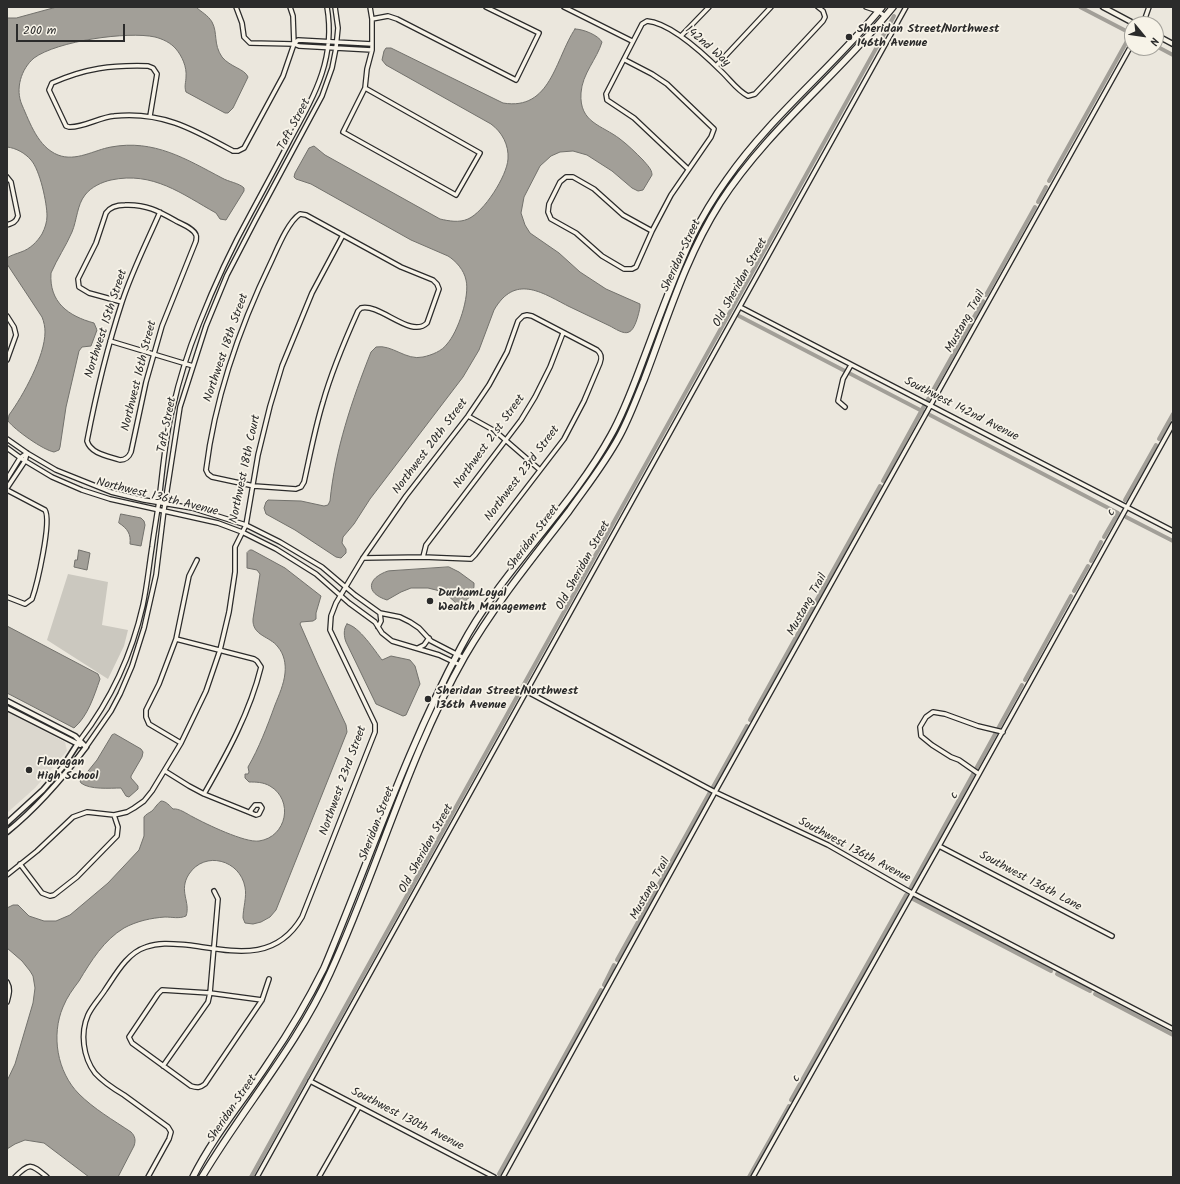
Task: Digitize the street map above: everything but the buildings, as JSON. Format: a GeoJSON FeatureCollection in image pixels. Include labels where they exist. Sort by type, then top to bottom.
{"type":"FeatureCollection","features":[{"type":"Feature","properties":{"kind":"main road","name":"Sheridan Street"},"geometry":{"type":"LineString","coordinates":[[202,1177],[222,1143],[276,1066],[314,1005],[338,954],[429,729],[460,665],[500,600],[590,482],[619,437],[633,407],[684,274],[700,239],[718,206],[752,160],[851,55],[893,7]]}},
{"type":"Feature","properties":{"kind":"main road","name":"Sheridan Street"},"geometry":{"type":"LineString","coordinates":[[193,1177],[216,1138],[292,1027],[324,968],[422,725],[473,627],[494,596],[585,477],[612,433],[624,408],[677,270],[693,234],[712,202],[741,160],[764,133],[848,46],[878,8]]}},
{"type":"Feature","properties":{"kind":"street"},"geometry":{"type":"LineString","coordinates":[[236,7],[242,23],[244,37],[246,41],[250,43],[294,44],[299,46],[372,50]]}},
{"type":"Feature","properties":{"kind":"street"},"geometry":{"type":"LineString","coordinates":[[150,116],[157,74],[153,68],[148,66],[109,66],[74,73],[52,82],[50,85],[49,90],[66,126],[69,127],[113,116],[150,116],[188,127],[233,151],[238,151],[244,148],[283,76],[294,44],[293,16],[290,7]]}},
{"type":"Feature","properties":{"kind":"street","name":"Taft Street"},"geometry":{"type":"LineString","coordinates":[[7,823],[62,768],[92,724],[124,665],[143,606],[172,407],[198,326],[220,274],[247,220],[315,96],[325,68],[329,41],[330,29],[327,7]]}},
{"type":"Feature","properties":{"kind":"street","name":"Taft Street"},"geometry":{"type":"LineString","coordinates":[[7,832],[48,795],[68,772],[111,711],[132,666],[144,628],[156,575],[164,510],[180,407],[206,326],[227,275],[322,96],[332,68],[337,42],[338,28],[335,7]]}},
{"type":"Feature","properties":{"kind":"street"},"geometry":{"type":"LineString","coordinates":[[365,88],[480,153],[456,195],[343,132],[365,88],[367,69],[372,50],[372,19],[370,7]]}},
{"type":"Feature","properties":{"kind":"street"},"geometry":{"type":"LineString","coordinates":[[372,19],[388,16],[397,19],[516,80],[539,33],[486,7]]}},
{"type":"Feature","properties":{"kind":"street"},"geometry":{"type":"LineString","coordinates":[[564,7],[632,41],[625,60],[606,94],[607,100],[634,118],[688,169]]}},
{"type":"Feature","properties":{"kind":"street"},"geometry":{"type":"LineString","coordinates":[[681,36],[709,7]]}},
{"type":"Feature","properties":{"kind":"street"},"geometry":{"type":"LineString","coordinates":[[716,66],[771,7]]}},
{"type":"Feature","properties":{"kind":"street","name":"142nd Way"},"geometry":{"type":"LineString","coordinates":[[632,41],[642,24],[647,21],[654,21],[681,36],[716,66],[742,93],[748,96],[755,94],[824,22],[825,17],[823,11],[818,7]]}},
{"type":"Feature","properties":{"kind":"street"},"geometry":{"type":"LineString","coordinates":[[866,7],[878,8],[885,16]]}},
{"type":"Feature","properties":{"kind":"street","name":"Old Sheridan Street"},"geometry":{"type":"LineString","coordinates":[[257,1177],[906,7]]}},
{"type":"Feature","properties":{"kind":"street"},"geometry":{"type":"LineString","coordinates":[[1103,7],[1124,18]]}},
{"type":"Feature","properties":{"kind":"street"},"geometry":{"type":"LineString","coordinates":[[1164,39],[1173,44]]}},
{"type":"Feature","properties":{"kind":"street"},"geometry":{"type":"LineString","coordinates":[[294,44],[298,40],[372,44]]}},
{"type":"Feature","properties":{"kind":"street","name":"Mustang Trail"},"geometry":{"type":"LineString","coordinates":[[503,1177],[715,792],[1125,56]]}},
{"type":"Feature","properties":{"kind":"street"},"geometry":{"type":"LineString","coordinates":[[625,60],[652,74],[667,84],[714,129],[711,137],[671,195],[652,231],[636,267],[632,269],[624,269],[602,256],[576,233],[551,219],[548,212],[549,204],[560,182],[566,177],[573,177],[594,189],[623,215],[652,231]]}},
{"type":"Feature","properties":{"kind":"street"},"geometry":{"type":"LineString","coordinates":[[7,177],[11,182],[18,213],[17,220],[7,225]]}},
{"type":"Feature","properties":{"kind":"street"},"geometry":{"type":"LineString","coordinates":[[122,302],[89,294],[79,287],[78,279],[96,243],[108,209],[121,205],[137,204],[160,212]]}},
{"type":"Feature","properties":{"kind":"street","name":"Northwest 16th Street"},"geometry":{"type":"LineString","coordinates":[[130,456],[146,382],[162,326],[196,241],[196,235],[192,229],[160,212]]}},
{"type":"Feature","properties":{"kind":"street","name":"Northwest 15th Street"},"geometry":{"type":"LineString","coordinates":[[130,456],[124,460],[120,460],[94,451],[89,447],[87,441],[96,391],[122,302],[160,212]]}},
{"type":"Feature","properties":{"kind":"street","name":"Northwest 18th Street"},"geometry":{"type":"LineString","coordinates":[[254,486],[212,477],[206,470],[216,414],[245,318],[276,251],[294,218],[300,214],[306,215],[343,235]]}},
{"type":"Feature","properties":{"kind":"street"},"geometry":{"type":"LineString","coordinates":[[254,486],[296,489],[301,487],[304,482],[312,442],[323,401],[340,352],[358,311],[361,308],[370,308],[417,328],[423,327],[427,323],[439,289],[437,284],[433,280],[401,267],[343,235]]}},
{"type":"Feature","properties":{"kind":"street","name":"Northwest 18th Court"},"geometry":{"type":"LineString","coordinates":[[7,875],[37,851],[73,817],[87,812],[114,815],[126,812],[144,801],[165,771],[181,743],[206,691],[220,650],[235,572],[235,547],[246,525],[254,486],[258,455],[282,366],[312,293],[343,235]]}},
{"type":"Feature","properties":{"kind":"street","name":"Southwest 142nd Avenue"},"geometry":{"type":"LineString","coordinates":[[740,307],[1173,531]]}},
{"type":"Feature","properties":{"kind":"street"},"geometry":{"type":"LineString","coordinates":[[7,316],[16,331],[7,360]]}},
{"type":"Feature","properties":{"kind":"street","name":"Northwest 20th Street"},"geometry":{"type":"LineString","coordinates":[[346,587],[362,558],[406,496],[468,416],[489,385],[506,352],[518,321],[523,316],[532,316],[563,333]]}},
{"type":"Feature","properties":{"kind":"street","name":"Northwest 23rd Street"},"geometry":{"type":"LineString","coordinates":[[423,557],[471,559],[564,439],[584,401],[602,357],[600,352],[597,350],[563,333]]}},
{"type":"Feature","properties":{"kind":"street","name":"Northwest 21st Street"},"geometry":{"type":"LineString","coordinates":[[423,557],[426,546],[521,420],[535,398],[550,367],[563,333]]}},
{"type":"Feature","properties":{"kind":"street"},"geometry":{"type":"LineString","coordinates":[[110,341],[193,366]]}},
{"type":"Feature","properties":{"kind":"street"},"geometry":{"type":"LineString","coordinates":[[845,407],[838,401],[843,380],[851,365]]}},
{"type":"Feature","properties":{"kind":"street"},"geometry":{"type":"LineString","coordinates":[[468,416],[495,431],[540,470]]}},
{"type":"Feature","properties":{"kind":"street","name":"c"},"geometry":{"type":"LineString","coordinates":[[753,1177],[939,846],[978,772],[1173,424]]}},
{"type":"Feature","properties":{"kind":"street","name":"Northwest 136th Avenue"},"geometry":{"type":"LineString","coordinates":[[7,438],[27,453],[56,470],[111,492],[165,504],[192,508],[246,525],[280,542],[322,567],[369,606],[380,613],[398,616],[410,622],[419,628],[431,641],[464,658]]}},
{"type":"Feature","properties":{"kind":"street","name":"Northwest 136th Avenue"},"geometry":{"type":"LineString","coordinates":[[7,448],[20,458],[52,477],[82,490],[110,499],[218,523],[242,532],[303,564],[375,622],[384,635],[392,641],[439,655],[460,665]]}},
{"type":"Feature","properties":{"kind":"street"},"geometry":{"type":"LineString","coordinates":[[7,479],[20,458],[27,453]]}},
{"type":"Feature","properties":{"kind":"street"},"geometry":{"type":"LineString","coordinates":[[7,597],[25,604],[32,598],[35,591],[42,556],[47,520],[47,514],[41,508],[7,489],[25,461],[27,453]]}},
{"type":"Feature","properties":{"kind":"street"},"geometry":{"type":"LineString","coordinates":[[362,558],[423,557]]}},
{"type":"Feature","properties":{"kind":"street"},"geometry":{"type":"LineString","coordinates":[[181,743],[149,724],[146,710],[159,684],[176,639],[189,576],[196,560]]}},
{"type":"Feature","properties":{"kind":"street"},"geometry":{"type":"LineString","coordinates":[[148,574],[156,575]]}},
{"type":"Feature","properties":{"kind":"street","name":"Northwest 23rd Street"},"geometry":{"type":"LineString","coordinates":[[214,948],[254,951],[271,947],[286,938],[295,929],[302,917],[376,732],[375,724],[330,630],[330,616],[346,587]]}},
{"type":"Feature","properties":{"kind":"street"},"geometry":{"type":"LineString","coordinates":[[378,627],[381,619],[380,613]]}},
{"type":"Feature","properties":{"kind":"street"},"geometry":{"type":"LineString","coordinates":[[137,626],[144,628]]}},
{"type":"Feature","properties":{"kind":"street"},"geometry":{"type":"LineString","coordinates":[[418,648],[424,646],[429,638]]}},
{"type":"Feature","properties":{"kind":"street"},"geometry":{"type":"LineString","coordinates":[[176,639],[257,661],[261,667],[258,680],[245,714],[228,753],[204,794]]}},
{"type":"Feature","properties":{"kind":"street"},"geometry":{"type":"LineString","coordinates":[[111,690],[120,694]]}},
{"type":"Feature","properties":{"kind":"street","name":"Southwest 136th Avenue"},"geometry":{"type":"LineString","coordinates":[[526,691],[715,792],[828,845],[912,893],[1173,1029]]}},
{"type":"Feature","properties":{"kind":"street"},"geometry":{"type":"LineString","coordinates":[[7,701],[75,736],[86,747]]}},
{"type":"Feature","properties":{"kind":"street"},"geometry":{"type":"LineString","coordinates":[[7,708],[77,745],[86,747]]}},
{"type":"Feature","properties":{"kind":"street"},"geometry":{"type":"LineString","coordinates":[[978,772],[932,745],[921,736],[920,726],[926,717],[933,712],[945,714],[978,726],[1002,731]]}},
{"type":"Feature","properties":{"kind":"street"},"geometry":{"type":"LineString","coordinates":[[165,771],[204,794],[251,813]]}},
{"type":"Feature","properties":{"kind":"street"},"geometry":{"type":"LineString","coordinates":[[20,864],[42,893],[50,896],[54,895],[77,877],[117,836],[118,827],[114,815]]}},
{"type":"Feature","properties":{"kind":"street","name":"Southwest 136th Lane"},"geometry":{"type":"LineString","coordinates":[[939,846],[1112,936]]}},
{"type":"Feature","properties":{"kind":"street"},"geometry":{"type":"LineString","coordinates":[[163,1066],[208,1002],[218,899],[214,891]]}},
{"type":"Feature","properties":{"kind":"street"},"geometry":{"type":"LineString","coordinates":[[148,1177],[169,1140],[171,1132],[168,1127],[105,1082],[95,1073],[85,1050],[83,1029],[88,1014],[126,960],[145,947],[172,944],[214,948]]}},
{"type":"Feature","properties":{"kind":"street"},"geometry":{"type":"LineString","coordinates":[[262,1000],[210,993],[162,990],[129,1037],[132,1043],[163,1066],[191,1086],[198,1088],[205,1084],[262,1000],[269,979]]}},
{"type":"Feature","properties":{"kind":"street"},"geometry":{"type":"LineString","coordinates":[[7,982],[10,987],[7,1002]]}},
{"type":"Feature","properties":{"kind":"street","name":"Southwest 130th Avenue"},"geometry":{"type":"LineString","coordinates":[[310,1081],[494,1177]]}},
{"type":"Feature","properties":{"kind":"street"},"geometry":{"type":"LineString","coordinates":[[319,1177],[358,1106]]}},
{"type":"Feature","properties":{"kind":"street"},"geometry":{"type":"LineString","coordinates":[[16,1177],[25,1168],[31,1166],[47,1177]]}},
{"type":"Feature","properties":{"kind":"shaded area"},"geometry":{"type":"Polygon","coordinates":[[[57,7],[196,7],[212,22],[215,30],[217,48],[222,57],[244,72],[248,77],[233,108],[228,113],[225,113],[186,92],[186,73],[184,62],[174,47],[161,39],[143,35],[93,39],[75,42],[59,47],[34,58],[23,73],[19,86],[22,105],[40,140],[51,151],[58,155],[71,157],[85,155],[105,148],[127,145],[156,148],[196,164],[244,188],[244,191],[226,220],[220,219],[216,213],[179,192],[154,181],[126,178],[111,180],[93,187],[87,192],[80,203],[72,232],[51,273],[51,283],[53,292],[62,306],[68,312],[94,323],[97,330],[91,346],[82,347],[79,351],[66,407],[60,447],[59,450],[54,452],[43,448],[8,421],[9,415],[27,387],[37,364],[44,342],[45,332],[42,317],[7,264],[7,258],[24,251],[36,242],[43,232],[47,216],[46,203],[42,187],[34,165],[29,157],[23,153],[14,148],[7,147],[7,18],[16,18],[57,7]]]}},
{"type":"Feature","properties":{"kind":"shaded area"},"geometry":{"type":"Polygon","coordinates":[[[575,29],[590,33],[602,42],[582,86],[581,103],[584,111],[593,122],[613,134],[632,149],[649,167],[652,175],[643,190],[638,191],[632,188],[612,171],[587,155],[573,151],[560,152],[551,156],[540,166],[524,197],[521,213],[525,225],[530,233],[559,253],[580,272],[606,289],[640,304],[635,325],[631,331],[627,333],[622,332],[538,292],[529,289],[520,289],[511,292],[502,299],[494,310],[479,350],[463,377],[343,537],[342,543],[346,549],[346,553],[341,558],[336,557],[295,530],[266,514],[264,508],[266,502],[268,500],[301,501],[324,506],[328,505],[345,425],[371,352],[376,347],[382,347],[417,358],[440,351],[451,338],[459,323],[465,304],[467,287],[462,269],[448,256],[411,240],[311,184],[296,179],[294,177],[295,173],[309,148],[314,146],[325,155],[440,219],[458,221],[468,219],[481,209],[494,193],[504,175],[507,166],[508,154],[504,139],[491,124],[386,65],[382,60],[384,51],[386,48],[391,48],[503,103],[519,103],[532,99],[542,91],[550,80],[575,29]]]}},
{"type":"Feature","properties":{"kind":"shaded area"},"geometry":{"type":"Polygon","coordinates":[[[121,514],[141,518],[144,521],[145,525],[141,546],[130,544],[128,532],[125,527],[119,523],[121,514]]]}},
{"type":"Feature","properties":{"kind":"shaded area"},"geometry":{"type":"Polygon","coordinates":[[[79,550],[90,553],[87,570],[74,567],[79,550]]]}},
{"type":"Feature","properties":{"kind":"shaded area"},"geometry":{"type":"Polygon","coordinates":[[[250,550],[285,568],[321,596],[316,613],[316,619],[313,621],[301,622],[300,624],[346,725],[347,732],[276,910],[270,917],[253,924],[245,923],[243,918],[245,887],[242,878],[236,870],[221,861],[212,860],[204,862],[189,874],[186,880],[186,916],[178,918],[160,917],[144,920],[124,928],[110,939],[98,952],[68,996],[59,1018],[57,1029],[58,1053],[66,1075],[79,1094],[91,1105],[131,1132],[135,1140],[134,1146],[118,1177],[89,1177],[44,1143],[25,1140],[7,1149],[7,1081],[15,1064],[33,1003],[35,988],[33,976],[30,971],[22,961],[7,948],[7,908],[13,905],[18,905],[29,916],[44,921],[56,921],[70,915],[108,883],[139,850],[144,836],[144,817],[161,801],[173,809],[180,810],[216,828],[235,836],[253,841],[268,838],[276,833],[281,826],[284,817],[284,808],[278,792],[270,786],[260,782],[249,782],[245,778],[245,774],[248,774],[249,772],[248,767],[263,737],[280,693],[284,681],[285,670],[284,659],[280,650],[275,643],[258,632],[253,625],[260,574],[257,570],[247,568],[247,553],[250,550]]]}},
{"type":"Feature","properties":{"kind":"shaded area"},"geometry":{"type":"Polygon","coordinates":[[[449,567],[474,583],[472,594],[464,602],[457,604],[444,592],[428,588],[411,588],[387,600],[375,594],[372,590],[371,586],[373,581],[381,574],[388,571],[449,567]]]}},
{"type":"Feature","properties":{"kind":"shaded area"},"geometry":{"type":"Polygon","coordinates":[[[68,574],[108,582],[102,625],[128,630],[124,646],[108,679],[47,640],[68,574]]]}},
{"type":"Feature","properties":{"kind":"shaded area"},"geometry":{"type":"Polygon","coordinates":[[[347,624],[357,629],[362,634],[382,660],[391,656],[410,660],[415,666],[420,684],[406,715],[403,716],[376,704],[346,642],[344,633],[347,624]]]}},
{"type":"Feature","properties":{"kind":"shaded area"},"geometry":{"type":"Polygon","coordinates":[[[7,626],[98,674],[100,679],[90,705],[83,718],[74,728],[7,693],[7,626]]]}},
{"type":"Feature","properties":{"kind":"shaded area","name":"Flanagan High School"},"geometry":{"type":"Polygon","coordinates":[[[7,712],[65,742],[67,751],[35,788],[7,813],[7,712]]]}},
{"type":"Feature","properties":{"kind":"shaded area"},"geometry":{"type":"Polygon","coordinates":[[[115,734],[141,749],[143,752],[142,757],[131,776],[138,786],[138,789],[129,797],[126,796],[121,788],[95,788],[85,785],[80,781],[97,760],[112,735],[115,734]]]}},
{"type":"Feature","properties":{"kind":"waterway"},"geometry":{"type":"LineString","coordinates":[[1080,7],[1124,30]]}},
{"type":"Feature","properties":{"kind":"waterway"},"geometry":{"type":"LineString","coordinates":[[251,1177],[894,16]]}},
{"type":"Feature","properties":{"kind":"waterway"},"geometry":{"type":"LineString","coordinates":[[1049,181],[1124,47]]}},
{"type":"Feature","properties":{"kind":"waterway"},"geometry":{"type":"LineString","coordinates":[[1164,50],[1173,55]]}},
{"type":"Feature","properties":{"kind":"waterway"},"geometry":{"type":"LineString","coordinates":[[1038,202],[1046,187]]}},
{"type":"Feature","properties":{"kind":"waterway"},"geometry":{"type":"LineString","coordinates":[[986,295],[1035,207]]}},
{"type":"Feature","properties":{"kind":"waterway"},"geometry":{"type":"LineString","coordinates":[[927,401],[983,301]]}},
{"type":"Feature","properties":{"kind":"waterway"},"geometry":{"type":"LineString","coordinates":[[739,316],[924,412]]}},
{"type":"Feature","properties":{"kind":"waterway"},"geometry":{"type":"LineString","coordinates":[[883,481],[924,406]]}},
{"type":"Feature","properties":{"kind":"waterway"},"geometry":{"type":"LineString","coordinates":[[1159,439],[1173,414]]}},
{"type":"Feature","properties":{"kind":"waterway"},"geometry":{"type":"LineString","coordinates":[[930,415],[1118,513],[1104,537]]}},
{"type":"Feature","properties":{"kind":"waterway"},"geometry":{"type":"LineString","coordinates":[[1125,500],[1156,445]]}},
{"type":"Feature","properties":{"kind":"waterway"},"geometry":{"type":"LineString","coordinates":[[750,720],[880,486]]}},
{"type":"Feature","properties":{"kind":"waterway"},"geometry":{"type":"LineString","coordinates":[[1126,517],[1173,541]]}},
{"type":"Feature","properties":{"kind":"waterway"},"geometry":{"type":"LineString","coordinates":[[1091,561],[1101,542]]}},
{"type":"Feature","properties":{"kind":"waterway"},"geometry":{"type":"LineString","coordinates":[[1074,591],[1088,566]]}},
{"type":"Feature","properties":{"kind":"waterway"},"geometry":{"type":"LineString","coordinates":[[1025,680],[1071,596]]}},
{"type":"Feature","properties":{"kind":"waterway"},"geometry":{"type":"LineString","coordinates":[[910,889],[1022,685]]}},
{"type":"Feature","properties":{"kind":"waterway"},"geometry":{"type":"LineString","coordinates":[[713,787],[747,726]]}},
{"type":"Feature","properties":{"kind":"waterway"},"geometry":{"type":"LineString","coordinates":[[617,960],[710,792]]}},
{"type":"Feature","properties":{"kind":"waterway"},"geometry":{"type":"LineString","coordinates":[[791,1100],[906,895]]}},
{"type":"Feature","properties":{"kind":"waterway"},"geometry":{"type":"LineString","coordinates":[[913,899],[1051,971]]}},
{"type":"Feature","properties":{"kind":"waterway"},"geometry":{"type":"LineString","coordinates":[[604,985],[614,965]]}},
{"type":"Feature","properties":{"kind":"waterway"},"geometry":{"type":"LineString","coordinates":[[1057,974],[1090,991]]}},
{"type":"Feature","properties":{"kind":"waterway"},"geometry":{"type":"LineString","coordinates":[[499,1174],[601,990]]}},
{"type":"Feature","properties":{"kind":"waterway"},"geometry":{"type":"LineString","coordinates":[[1095,994],[1173,1035]]}},
{"type":"Feature","properties":{"kind":"waterway"},"geometry":{"type":"LineString","coordinates":[[749,1177],[789,1106]]}},
{"type":"Feature","properties":{"kind":"place","name":"Sheridan Street/Northwest 146th Avenue"},"geometry":{"type":"Point","coordinates":[849,37]}},
{"type":"Feature","properties":{"kind":"place","name":"DurhamLoyal Wealth Management"},"geometry":{"type":"Point","coordinates":[430,601]}},
{"type":"Feature","properties":{"kind":"place","name":"Sheridan Street/Northwest 136th Avenue"},"geometry":{"type":"Point","coordinates":[428,699]}},
{"type":"Feature","properties":{"kind":"place","name":"Flanagan High School"},"geometry":{"type":"Point","coordinates":[29,770]}}]}
